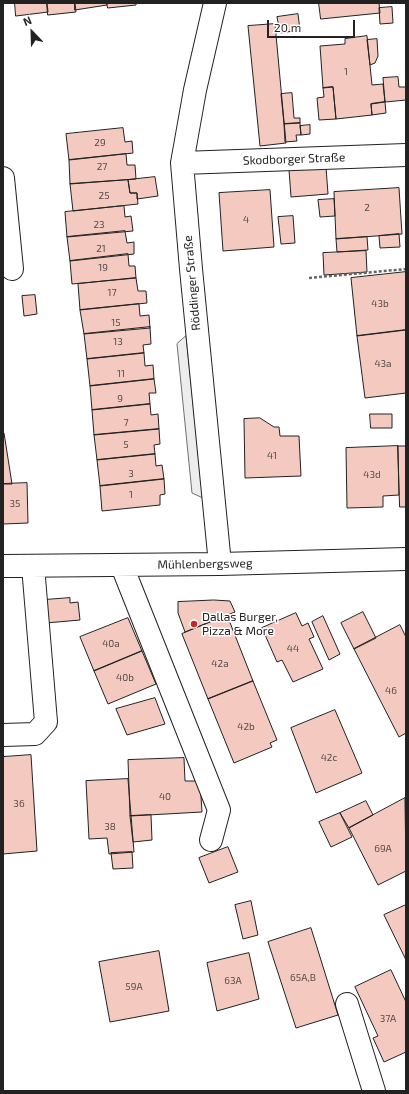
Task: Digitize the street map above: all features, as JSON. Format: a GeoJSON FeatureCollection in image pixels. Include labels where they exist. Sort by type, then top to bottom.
{"type":"FeatureCollection","features":[{"type":"Feature","properties":{"kind":"street","name":"Röddinger Straße"},"geometry":{"type":"LineString","coordinates":[[215,3],[195,90],[182,163],[220,564]]}},
{"type":"Feature","properties":{"kind":"street","name":"Skodborger Straße"},"geometry":{"type":"LineString","coordinates":[[182,163],[406,155]]}},
{"type":"Feature","properties":{"kind":"street"},"geometry":{"type":"LineString","coordinates":[[3,178],[12,269]]}},
{"type":"Feature","properties":{"kind":"street","name":"Mühlenbergsweg"},"geometry":{"type":"LineString","coordinates":[[3,566],[122,566],[406,559]]}},
{"type":"Feature","properties":{"kind":"street"},"geometry":{"type":"LineString","coordinates":[[3,735],[35,734],[46,722],[33,566]]}},
{"type":"Feature","properties":{"kind":"street"},"geometry":{"type":"LineString","coordinates":[[122,566],[219,810],[211,840]]}},
{"type":"Feature","properties":{"kind":"street"},"geometry":{"type":"LineString","coordinates":[[347,1004],[374,1091]]}},
{"type":"Feature","properties":{"kind":"path"},"geometry":{"type":"LineString","coordinates":[[309,278],[406,269]]}},
{"type":"Feature","properties":{"kind":"shaded area"},"geometry":{"type":"Polygon","coordinates":[[[186,336],[203,498],[192,493],[177,344],[186,336]]]}},
{"type":"Feature","properties":{"kind":"building"},"geometry":{"type":"Polygon","coordinates":[[[15,3],[47,3],[48,12],[16,16],[15,3]]]}},
{"type":"Feature","properties":{"kind":"building"},"geometry":{"type":"Polygon","coordinates":[[[47,3],[75,3],[76,12],[48,15],[47,3]]]}},
{"type":"Feature","properties":{"kind":"building"},"geometry":{"type":"Polygon","coordinates":[[[75,3],[107,3],[107,5],[75,10],[75,3]]]}},
{"type":"Feature","properties":{"kind":"building"},"geometry":{"type":"Polygon","coordinates":[[[107,3],[136,3],[136,5],[108,8],[107,3]]]}},
{"type":"Feature","properties":{"kind":"building"},"geometry":{"type":"Polygon","coordinates":[[[319,3],[379,3],[380,13],[321,19],[319,3]]]}},
{"type":"Feature","properties":{"kind":"building"},"geometry":{"type":"Polygon","coordinates":[[[392,7],[393,23],[380,24],[379,8],[392,7]]]}},
{"type":"Feature","properties":{"kind":"building"},"geometry":{"type":"Polygon","coordinates":[[[298,14],[300,30],[280,33],[277,17],[298,14]]]}},
{"type":"Feature","properties":{"kind":"building"},"geometry":{"type":"Polygon","coordinates":[[[275,24],[286,143],[260,146],[248,26],[275,24]]]}},
{"type":"Feature","properties":{"kind":"building"},"geometry":{"type":"Polygon","coordinates":[[[367,36],[372,85],[383,84],[385,102],[371,104],[372,115],[336,119],[333,87],[323,88],[320,46],[345,44],[345,39],[367,36]]]}},
{"type":"Feature","properties":{"kind":"building"},"geometry":{"type":"Polygon","coordinates":[[[377,39],[378,56],[375,63],[370,65],[367,40],[377,39]]]}},
{"type":"Feature","properties":{"kind":"building"},"geometry":{"type":"Polygon","coordinates":[[[398,77],[399,87],[406,87],[406,100],[385,102],[383,78],[398,77]]]}},
{"type":"Feature","properties":{"kind":"building"},"geometry":{"type":"Polygon","coordinates":[[[333,87],[336,119],[319,120],[317,98],[324,97],[323,88],[333,87]]]}},
{"type":"Feature","properties":{"kind":"building"},"geometry":{"type":"Polygon","coordinates":[[[292,93],[294,118],[300,118],[300,123],[284,124],[281,94],[292,93]]]}},
{"type":"Feature","properties":{"kind":"building"},"geometry":{"type":"Polygon","coordinates":[[[385,102],[386,113],[372,115],[371,104],[385,102]]]}},
{"type":"Feature","properties":{"kind":"building"},"geometry":{"type":"Polygon","coordinates":[[[300,123],[301,135],[296,135],[297,141],[285,142],[284,124],[300,123]]]}},
{"type":"Feature","properties":{"kind":"building"},"geometry":{"type":"Polygon","coordinates":[[[310,125],[310,134],[301,135],[300,126],[310,125]]]}},
{"type":"Feature","properties":{"kind":"building"},"geometry":{"type":"Polygon","coordinates":[[[123,128],[125,142],[132,141],[133,153],[69,160],[66,134],[123,128]]]}},
{"type":"Feature","properties":{"kind":"building"},"geometry":{"type":"Polygon","coordinates":[[[126,154],[127,165],[135,165],[136,179],[70,184],[69,160],[126,154]]]}},
{"type":"Feature","properties":{"kind":"building"},"geometry":{"type":"Polygon","coordinates":[[[326,167],[328,194],[291,197],[289,170],[326,167]]]}},
{"type":"Feature","properties":{"kind":"building"},"geometry":{"type":"Polygon","coordinates":[[[155,177],[158,196],[137,199],[137,193],[130,193],[128,180],[155,177]]]}},
{"type":"Feature","properties":{"kind":"building"},"geometry":{"type":"Polygon","coordinates":[[[128,180],[130,193],[137,193],[138,204],[73,211],[70,184],[128,180]]]}},
{"type":"Feature","properties":{"kind":"building"},"geometry":{"type":"Polygon","coordinates":[[[399,188],[402,234],[336,239],[334,192],[399,188]]]}},
{"type":"Feature","properties":{"kind":"building"},"geometry":{"type":"Polygon","coordinates":[[[270,190],[274,247],[223,251],[219,193],[270,190]]]}},
{"type":"Feature","properties":{"kind":"building"},"geometry":{"type":"Polygon","coordinates":[[[334,199],[335,216],[320,217],[318,200],[334,199]]]}},
{"type":"Feature","properties":{"kind":"building"},"geometry":{"type":"Polygon","coordinates":[[[124,206],[125,217],[131,216],[133,231],[67,237],[65,212],[124,206]]]}},
{"type":"Feature","properties":{"kind":"building"},"geometry":{"type":"Polygon","coordinates":[[[293,216],[295,243],[281,244],[278,217],[293,216]]]}},
{"type":"Feature","properties":{"kind":"building"},"geometry":{"type":"Polygon","coordinates":[[[125,231],[127,243],[134,242],[134,254],[70,261],[67,237],[125,231]]]}},
{"type":"Feature","properties":{"kind":"building"},"geometry":{"type":"Polygon","coordinates":[[[399,234],[400,247],[380,248],[379,236],[399,234]]]}},
{"type":"Feature","properties":{"kind":"building"},"geometry":{"type":"Polygon","coordinates":[[[367,237],[368,250],[337,252],[336,239],[367,237]]]}},
{"type":"Feature","properties":{"kind":"building"},"geometry":{"type":"Polygon","coordinates":[[[366,251],[367,272],[324,275],[323,253],[366,251]]]}},
{"type":"Feature","properties":{"kind":"building"},"geometry":{"type":"Polygon","coordinates":[[[128,254],[129,266],[135,266],[136,278],[72,284],[70,261],[128,254]]]}},
{"type":"Feature","properties":{"kind":"building"},"geometry":{"type":"Polygon","coordinates":[[[406,272],[406,330],[357,336],[351,278],[406,272]]]}},
{"type":"Feature","properties":{"kind":"building"},"geometry":{"type":"Polygon","coordinates":[[[136,278],[138,291],[146,291],[147,303],[80,310],[78,284],[136,278]]]}},
{"type":"Feature","properties":{"kind":"building"},"geometry":{"type":"Polygon","coordinates":[[[35,295],[37,314],[24,316],[22,296],[35,295]]]}},
{"type":"Feature","properties":{"kind":"building"},"geometry":{"type":"Polygon","coordinates":[[[139,304],[140,316],[149,315],[150,328],[84,334],[80,310],[139,304]]]}},
{"type":"Feature","properties":{"kind":"building"},"geometry":{"type":"Polygon","coordinates":[[[150,327],[151,344],[143,345],[144,353],[87,359],[84,334],[150,327]]]}},
{"type":"Feature","properties":{"kind":"building"},"geometry":{"type":"Polygon","coordinates":[[[406,330],[406,393],[365,398],[357,336],[406,330]]]}},
{"type":"Feature","properties":{"kind":"building"},"geometry":{"type":"Polygon","coordinates":[[[144,353],[145,366],[153,365],[154,379],[90,386],[87,359],[144,353]]]}},
{"type":"Feature","properties":{"kind":"building"},"geometry":{"type":"Polygon","coordinates":[[[154,379],[156,393],[149,393],[150,404],[92,410],[90,386],[154,379]]]}},
{"type":"Feature","properties":{"kind":"building"},"geometry":{"type":"Polygon","coordinates":[[[150,404],[151,415],[158,414],[159,429],[94,435],[92,410],[150,404]]]}},
{"type":"Feature","properties":{"kind":"building"},"geometry":{"type":"Polygon","coordinates":[[[370,414],[392,414],[392,428],[371,428],[370,414]]]}},
{"type":"Feature","properties":{"kind":"building"},"geometry":{"type":"Polygon","coordinates":[[[260,418],[274,427],[279,427],[280,436],[299,436],[301,476],[245,478],[244,419],[260,418]]]}},
{"type":"Feature","properties":{"kind":"building"},"geometry":{"type":"Polygon","coordinates":[[[159,429],[160,444],[154,445],[155,454],[97,460],[94,435],[159,429]]]}},
{"type":"Feature","properties":{"kind":"building"},"geometry":{"type":"Polygon","coordinates":[[[4,433],[12,484],[3,484],[4,433]]]}},
{"type":"Feature","properties":{"kind":"building"},"geometry":{"type":"Polygon","coordinates":[[[398,446],[399,495],[383,496],[383,507],[347,508],[346,448],[398,446]]]}},
{"type":"Feature","properties":{"kind":"building"},"geometry":{"type":"Polygon","coordinates":[[[398,446],[406,446],[406,507],[400,507],[398,446]]]}},
{"type":"Feature","properties":{"kind":"building"},"geometry":{"type":"Polygon","coordinates":[[[155,454],[156,466],[162,465],[164,479],[100,486],[97,460],[155,454]]]}},
{"type":"Feature","properties":{"kind":"building"},"geometry":{"type":"Polygon","coordinates":[[[164,479],[165,494],[160,495],[160,505],[102,511],[100,486],[164,479]]]}},
{"type":"Feature","properties":{"kind":"building"},"geometry":{"type":"Polygon","coordinates":[[[27,483],[28,523],[3,524],[3,484],[27,483]]]}},
{"type":"Feature","properties":{"kind":"building"},"geometry":{"type":"Polygon","coordinates":[[[70,598],[70,603],[78,602],[80,620],[46,623],[44,600],[70,598]]]}},
{"type":"Feature","properties":{"kind":"building","name":"Dallas Burger, Pizza & More"},"geometry":{"type":"Polygon","coordinates":[[[214,600],[230,601],[235,612],[185,632],[178,613],[178,602],[214,600]]]}},
{"type":"Feature","properties":{"kind":"building"},"geometry":{"type":"Polygon","coordinates":[[[363,612],[376,638],[354,649],[341,623],[363,612]]]}},
{"type":"Feature","properties":{"kind":"building"},"geometry":{"type":"Polygon","coordinates":[[[296,613],[302,626],[308,623],[314,637],[309,639],[323,669],[293,682],[282,660],[277,662],[262,628],[296,613]]]}},
{"type":"Feature","properties":{"kind":"building"},"geometry":{"type":"Polygon","coordinates":[[[227,615],[253,681],[208,699],[182,634],[227,615]]]}},
{"type":"Feature","properties":{"kind":"building"},"geometry":{"type":"Polygon","coordinates":[[[323,616],[340,654],[329,660],[312,622],[323,616]]]}},
{"type":"Feature","properties":{"kind":"building"},"geometry":{"type":"Polygon","coordinates":[[[128,618],[142,651],[94,671],[80,637],[128,618]]]}},
{"type":"Feature","properties":{"kind":"building"},"geometry":{"type":"Polygon","coordinates":[[[400,625],[406,637],[406,733],[399,737],[354,649],[400,625]]]}},
{"type":"Feature","properties":{"kind":"building"},"geometry":{"type":"Polygon","coordinates":[[[142,651],[156,684],[108,704],[94,671],[142,651]]]}},
{"type":"Feature","properties":{"kind":"building"},"geometry":{"type":"Polygon","coordinates":[[[253,681],[277,740],[270,743],[272,747],[234,763],[208,699],[253,681]]]}},
{"type":"Feature","properties":{"kind":"building"},"geometry":{"type":"Polygon","coordinates":[[[155,698],[165,724],[127,735],[116,709],[155,698]]]}},
{"type":"Feature","properties":{"kind":"building"},"geometry":{"type":"Polygon","coordinates":[[[335,710],[362,773],[316,793],[291,728],[335,710]]]}},
{"type":"Feature","properties":{"kind":"building"},"geometry":{"type":"Polygon","coordinates":[[[31,755],[37,851],[3,854],[3,757],[31,755]]]}},
{"type":"Feature","properties":{"kind":"building"},"geometry":{"type":"Polygon","coordinates":[[[184,758],[185,781],[200,781],[202,812],[130,816],[128,760],[184,758]]]}},
{"type":"Feature","properties":{"kind":"building"},"geometry":{"type":"Polygon","coordinates":[[[128,779],[134,852],[109,854],[107,838],[89,839],[86,781],[128,779]]]}},
{"type":"Feature","properties":{"kind":"building"},"geometry":{"type":"Polygon","coordinates":[[[405,798],[406,871],[378,885],[349,828],[405,798]]]}},
{"type":"Feature","properties":{"kind":"building"},"geometry":{"type":"Polygon","coordinates":[[[366,801],[373,815],[349,828],[340,813],[366,801]]]}},
{"type":"Feature","properties":{"kind":"building"},"geometry":{"type":"Polygon","coordinates":[[[340,813],[352,837],[331,847],[319,822],[340,813]]]}},
{"type":"Feature","properties":{"kind":"building"},"geometry":{"type":"Polygon","coordinates":[[[151,815],[152,840],[133,842],[130,816],[151,815]]]}},
{"type":"Feature","properties":{"kind":"building"},"geometry":{"type":"Polygon","coordinates":[[[228,847],[238,872],[209,883],[199,858],[228,847]]]}},
{"type":"Feature","properties":{"kind":"building"},"geometry":{"type":"Polygon","coordinates":[[[132,852],[133,868],[113,869],[111,853],[132,852]]]}},
{"type":"Feature","properties":{"kind":"building"},"geometry":{"type":"Polygon","coordinates":[[[251,901],[258,935],[243,939],[235,905],[251,901]]]}},
{"type":"Feature","properties":{"kind":"building"},"geometry":{"type":"Polygon","coordinates":[[[406,905],[406,960],[384,915],[406,905]]]}},
{"type":"Feature","properties":{"kind":"building"},"geometry":{"type":"Polygon","coordinates":[[[311,928],[338,1015],[296,1028],[268,942],[311,928]]]}},
{"type":"Feature","properties":{"kind":"building"},"geometry":{"type":"Polygon","coordinates":[[[159,951],[169,1011],[110,1022],[99,962],[159,951]]]}},
{"type":"Feature","properties":{"kind":"building"},"geometry":{"type":"Polygon","coordinates":[[[249,953],[259,999],[217,1011],[207,963],[249,953]]]}},
{"type":"Feature","properties":{"kind":"building"},"geometry":{"type":"Polygon","coordinates":[[[391,970],[406,1002],[406,1052],[384,1062],[373,1038],[378,1036],[355,987],[391,970]]]}},
{"type":"Feature","properties":{"kind":"place","name":"Dallas Burger, Pizza & More"},"geometry":{"type":"Point","coordinates":[194,624]}}]}
